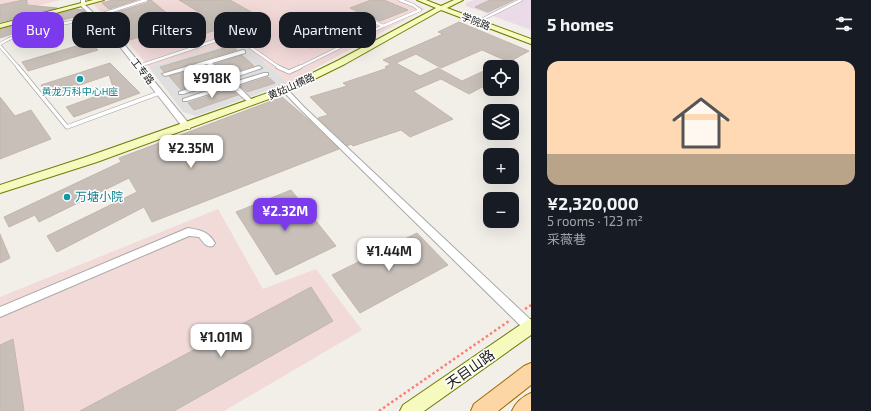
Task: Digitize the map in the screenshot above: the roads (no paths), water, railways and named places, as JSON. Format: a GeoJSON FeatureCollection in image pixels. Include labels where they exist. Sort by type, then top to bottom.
{"type":"FeatureCollection","features":[{"type":"Feature","properties":{"kind":"main road"},"geometry":{"type":"LineString","coordinates":[[0,22],[83,1],[101,0]]}},
{"type":"Feature","properties":{"kind":"main road","name":"学院路"},"geometry":{"type":"LineString","coordinates":[[420,0],[483,19],[531,37]]}},
{"type":"Feature","properties":{"kind":"main road","name":"学院路"},"geometry":{"type":"LineString","coordinates":[[433,0],[444,7],[531,42]]}},
{"type":"Feature","properties":{"kind":"main road","name":"黄姑山横路"},"geometry":{"type":"LineString","coordinates":[[0,189],[187,127],[286,90],[460,0]]}},
{"type":"Feature","properties":{"kind":"main road"},"geometry":{"type":"LineString","coordinates":[[0,26],[83,1]]}},
{"type":"Feature","properties":{"kind":"main road","name":"天目山路"},"geometry":{"type":"LineString","coordinates":[[409,411],[530,327]]}},
{"type":"Feature","properties":{"kind":"main road"},"geometry":{"type":"LineString","coordinates":[[481,411],[531,373]]}},
{"type":"Feature","properties":{"kind":"main road"},"geometry":{"type":"LineString","coordinates":[[522,411],[531,403]]}},
{"type":"Feature","properties":{"kind":"street","name":"工专路"},"geometry":{"type":"LineString","coordinates":[[83,1],[92,12]]}},
{"type":"Feature","properties":{"kind":"street","name":"工专路"},"geometry":{"type":"LineString","coordinates":[[124,48],[187,127]]}},
{"type":"Feature","properties":{"kind":"street"},"geometry":{"type":"LineString","coordinates":[[165,74],[243,52]]}},
{"type":"Feature","properties":{"kind":"street"},"geometry":{"type":"LineString","coordinates":[[208,62],[252,103]]}},
{"type":"Feature","properties":{"kind":"street"},"geometry":{"type":"LineString","coordinates":[[181,93],[259,68]]}},
{"type":"Feature","properties":{"kind":"street"},"geometry":{"type":"LineString","coordinates":[[185,100],[266,74]]}},
{"type":"Feature","properties":{"kind":"street"},"geometry":{"type":"LineString","coordinates":[[286,90],[302,108],[530,327]]}},
{"type":"Feature","properties":{"kind":"street"},"geometry":{"type":"LineString","coordinates":[[0,312],[188,232],[202,234],[210,243]]}},
{"type":"Feature","properties":{"kind":"lane"},"geometry":{"type":"LineString","coordinates":[[104,12],[146,0]]}},
{"type":"Feature","properties":{"kind":"lane"},"geometry":{"type":"LineString","coordinates":[[376,29],[420,10],[400,0]]}},
{"type":"Feature","properties":{"kind":"lane"},"geometry":{"type":"LineString","coordinates":[[483,19],[521,0]]}},
{"type":"Feature","properties":{"kind":"lane"},"geometry":{"type":"LineString","coordinates":[[72,21],[30,30],[11,37],[0,45],[68,127],[159,93]]}},
{"type":"Feature","properties":{"kind":"lane"},"geometry":{"type":"LineString","coordinates":[[376,23],[382,26]]}},
{"type":"Feature","properties":{"kind":"lane"},"geometry":{"type":"LineString","coordinates":[[139,66],[224,38],[232,37],[242,40],[277,67],[289,72],[309,64],[339,48]]}},
{"type":"Feature","properties":{"kind":"place","name":"黄龙万科中心H座"},"geometry":{"type":"Point","coordinates":[80,79]}},
{"type":"Feature","properties":{"kind":"place","name":"万塘小院"},"geometry":{"type":"Point","coordinates":[67,197]}}]}
